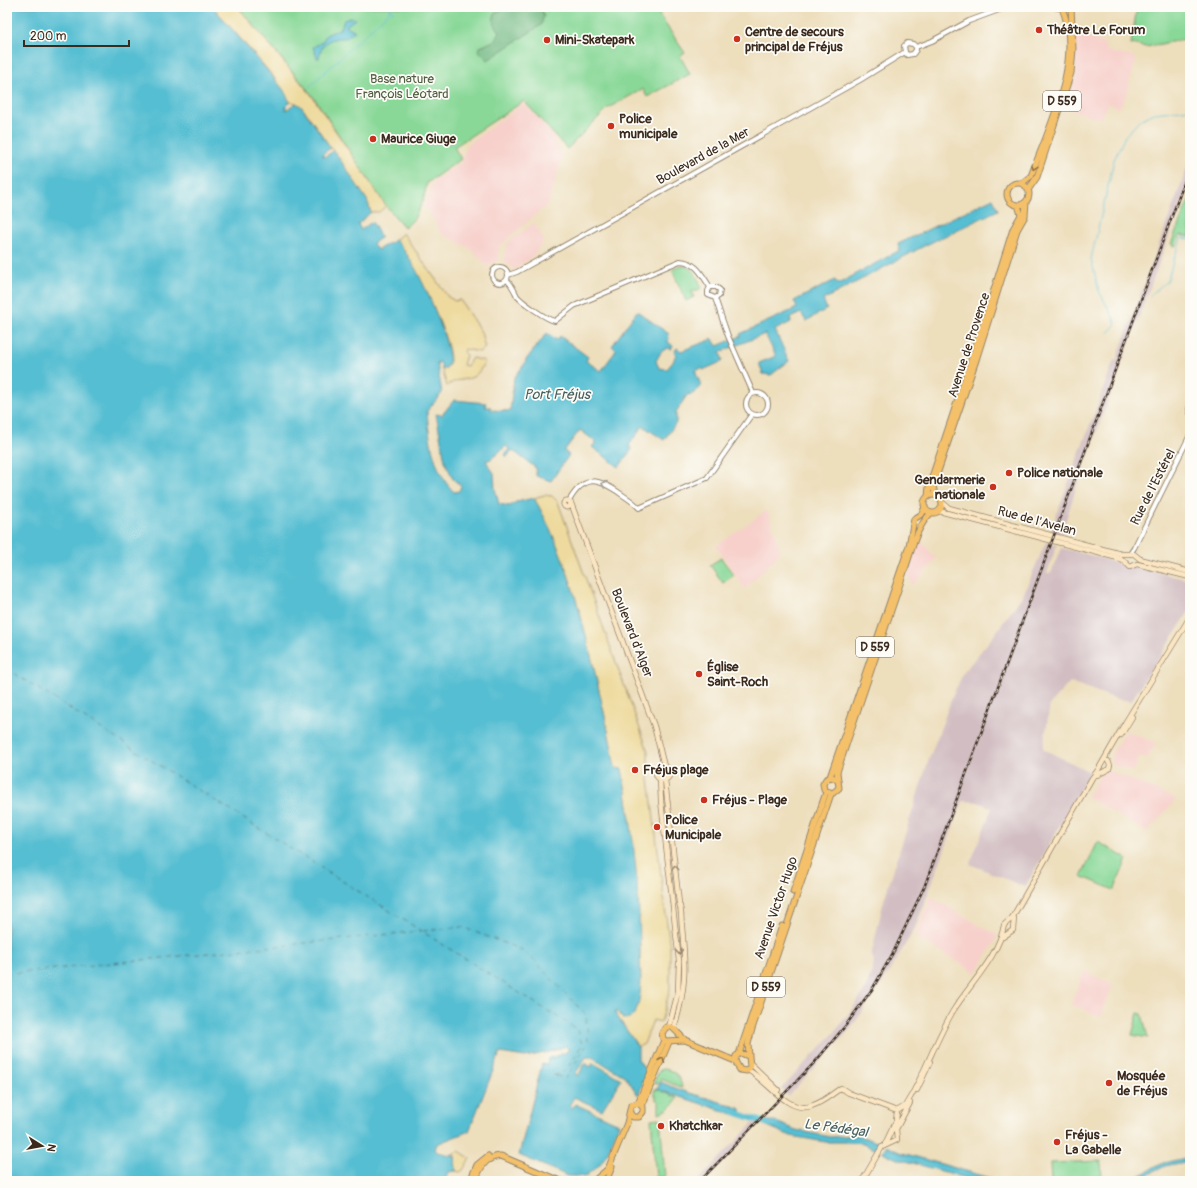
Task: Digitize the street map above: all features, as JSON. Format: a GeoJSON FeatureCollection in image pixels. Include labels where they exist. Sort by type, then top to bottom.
{"type":"FeatureCollection","features":[{"type":"Feature","properties":{"kind":"main road","name":"D 559"},"geometry":{"type":"LineString","coordinates":[[1028,190],[1037,178],[1069,82],[1073,61],[1071,7]]}},
{"type":"Feature","properties":{"kind":"main road","name":"D 559"},"geometry":{"type":"LineString","coordinates":[[1022,183],[1031,176],[1066,75],[1068,44],[1062,8]]}},
{"type":"Feature","properties":{"kind":"main road"},"geometry":{"type":"LineString","coordinates":[[1022,183],[1028,190],[1029,195],[1026,202],[1018,205],[1011,202],[1007,192],[1012,185],[1022,183]]}},
{"type":"Feature","properties":{"kind":"main road","name":"Avenue de Provence"},"geometry":{"type":"LineString","coordinates":[[935,495],[933,486],[976,360],[1017,230],[1025,216],[1026,202]]}},
{"type":"Feature","properties":{"kind":"main road","name":"Avenue de Provence"},"geometry":{"type":"LineString","coordinates":[[928,497],[929,486],[997,284],[1013,229],[1020,215],[1018,205]]}},
{"type":"Feature","properties":{"kind":"main road"},"geometry":{"type":"LineString","coordinates":[[935,495],[941,499],[942,504],[939,511],[931,513],[925,507],[925,502],[928,497],[935,495]]}},
{"type":"Feature","properties":{"kind":"main road","name":"Boulevard d'Alger"},"geometry":{"type":"LineString","coordinates":[[569,504],[573,509],[652,720],[664,766]]}},
{"type":"Feature","properties":{"kind":"main road","name":"Rue de l'Avelan"},"geometry":{"type":"LineString","coordinates":[[942,504],[956,510],[1137,556]]}},
{"type":"Feature","properties":{"kind":"main road","name":"D 559"},"geometry":{"type":"LineString","coordinates":[[830,777],[909,546],[912,526],[916,517],[922,514],[925,507]]}},
{"type":"Feature","properties":{"kind":"main road","name":"Rue de l'Avelan"},"geometry":{"type":"LineString","coordinates":[[939,511],[1114,557],[1125,561],[1130,566],[1137,564]]}},
{"type":"Feature","properties":{"kind":"main road","name":"D 559"},"geometry":{"type":"LineString","coordinates":[[837,780],[837,772],[908,562],[924,521],[931,513]]}},
{"type":"Feature","properties":{"kind":"main road"},"geometry":{"type":"LineString","coordinates":[[1125,561],[1128,554]]}},
{"type":"Feature","properties":{"kind":"main road"},"geometry":{"type":"LineString","coordinates":[[1190,572],[1137,556],[1137,564],[1190,577]]}},
{"type":"Feature","properties":{"kind":"main road"},"geometry":{"type":"LineString","coordinates":[[1010,924],[1190,617]]}},
{"type":"Feature","properties":{"kind":"main road"},"geometry":{"type":"LineString","coordinates":[[1105,770],[1101,768],[1104,762],[1190,620]]}},
{"type":"Feature","properties":{"kind":"main road"},"geometry":{"type":"LineString","coordinates":[[1010,924],[1096,776],[1110,767],[1104,762]]}},
{"type":"Feature","properties":{"kind":"main road"},"geometry":{"type":"LineString","coordinates":[[652,1076],[672,1041],[680,973],[661,801],[663,780],[670,773],[664,766],[656,770],[656,776],[663,780]]}},
{"type":"Feature","properties":{"kind":"main road"},"geometry":{"type":"LineString","coordinates":[[830,777],[837,780],[839,788],[836,792],[828,793],[823,788],[823,782],[830,777]]}},
{"type":"Feature","properties":{"kind":"main road"},"geometry":{"type":"LineString","coordinates":[[663,780],[681,913],[685,973],[682,1002],[673,1030]]}},
{"type":"Feature","properties":{"kind":"main road","name":"Avenue Victor Hugo"},"geometry":{"type":"LineString","coordinates":[[748,1056],[748,1044],[752,1029],[828,793]]}},
{"type":"Feature","properties":{"kind":"main road","name":"Avenue Victor Hugo"},"geometry":{"type":"LineString","coordinates":[[737,1057],[828,793]]}},
{"type":"Feature","properties":{"kind":"main road"},"geometry":{"type":"LineString","coordinates":[[673,908],[677,906],[680,907]]}},
{"type":"Feature","properties":{"kind":"main road"},"geometry":{"type":"LineString","coordinates":[[674,914],[678,915],[681,913]]}},
{"type":"Feature","properties":{"kind":"main road"},"geometry":{"type":"LineString","coordinates":[[1006,931],[1004,925],[1010,924]]}},
{"type":"Feature","properties":{"kind":"main road"},"geometry":{"type":"LineString","coordinates":[[862,1181],[884,1145],[900,1113],[914,1090],[952,1012],[1006,931],[1013,930],[1010,924]]}},
{"type":"Feature","properties":{"kind":"main road"},"geometry":{"type":"LineString","coordinates":[[606,1181],[630,1122],[635,1117],[642,1114],[641,1102],[652,1076],[664,1040],[662,1031],[673,1030],[684,1040],[724,1056],[737,1057],[744,1054],[748,1056],[750,1063],[781,1093],[785,1100]]}},
{"type":"Feature","properties":{"kind":"main road"},"geometry":{"type":"LineString","coordinates":[[664,1040],[684,1040]]}},
{"type":"Feature","properties":{"kind":"main road"},"geometry":{"type":"LineString","coordinates":[[737,1057],[740,1070],[748,1070],[785,1100],[799,1107],[810,1107],[841,1088],[849,1093],[900,1113]]}},
{"type":"Feature","properties":{"kind":"main road"},"geometry":{"type":"LineString","coordinates":[[748,1070],[750,1063]]}},
{"type":"Feature","properties":{"kind":"main road"},"geometry":{"type":"LineString","coordinates":[[594,1181],[606,1172],[610,1165],[630,1113],[631,1105],[641,1102]]}},
{"type":"Feature","properties":{"kind":"main road"},"geometry":{"type":"LineString","coordinates":[[630,1113],[635,1117]]}},
{"type":"Feature","properties":{"kind":"main road"},"geometry":{"type":"LineString","coordinates":[[884,1145],[890,1142],[896,1142],[898,1138],[896,1129],[900,1113]]}},
{"type":"Feature","properties":{"kind":"main road"},"geometry":{"type":"LineString","coordinates":[[888,1136],[896,1134]]}},
{"type":"Feature","properties":{"kind":"main road"},"geometry":{"type":"LineString","coordinates":[[888,1136],[890,1142]]}},
{"type":"Feature","properties":{"kind":"main road"},"geometry":{"type":"LineString","coordinates":[[470,1181],[477,1165],[483,1159],[496,1154],[508,1156],[515,1161]]}},
{"type":"Feature","properties":{"kind":"main road"},"geometry":{"type":"LineString","coordinates":[[475,1181],[484,1163],[491,1158],[501,1156],[560,1181]]}},
{"type":"Feature","properties":{"kind":"street","name":"Boulevard de la Mer"},"geometry":{"type":"LineString","coordinates":[[916,47],[932,41],[969,21],[1007,7]]}},
{"type":"Feature","properties":{"kind":"street","name":"Boulevard de la Mer"},"geometry":{"type":"LineString","coordinates":[[905,52],[904,48],[907,43],[913,44],[916,47]]}},
{"type":"Feature","properties":{"kind":"street","name":"Boulevard de la Mer"},"geometry":{"type":"LineString","coordinates":[[905,52],[909,55],[913,54],[916,47]]}},
{"type":"Feature","properties":{"kind":"street","name":"Boulevard de la Mer"},"geometry":{"type":"LineString","coordinates":[[508,275],[517,272],[860,80],[905,52]]}},
{"type":"Feature","properties":{"kind":"street"},"geometry":{"type":"LineString","coordinates":[[507,280],[513,285],[518,297],[548,319],[555,321],[574,306],[680,261],[691,263],[696,266],[710,287]]}},
{"type":"Feature","properties":{"kind":"street"},"geometry":{"type":"LineString","coordinates":[[496,268],[502,268],[507,271],[508,275],[507,280],[503,283],[497,282],[493,279],[493,272],[496,268]]}},
{"type":"Feature","properties":{"kind":"street"},"geometry":{"type":"LineString","coordinates":[[710,287],[716,287],[720,290],[719,296],[715,298]]}},
{"type":"Feature","properties":{"kind":"street"},"geometry":{"type":"LineString","coordinates":[[710,287],[708,295],[715,298],[728,336],[753,393]]}},
{"type":"Feature","properties":{"kind":"street"},"geometry":{"type":"LineString","coordinates":[[753,393],[763,394],[768,404],[768,408],[761,414],[752,414],[749,412],[745,403],[746,399],[753,393]]}},
{"type":"Feature","properties":{"kind":"street"},"geometry":{"type":"LineString","coordinates":[[1190,406],[1188,409],[1190,414]]}},
{"type":"Feature","properties":{"kind":"street"},"geometry":{"type":"LineString","coordinates":[[569,504],[581,486],[593,481],[605,483],[638,506],[707,478],[752,414]]}},
{"type":"Feature","properties":{"kind":"street","name":"Rue de l'Estérel"},"geometry":{"type":"LineString","coordinates":[[1128,554],[1134,548],[1190,435]]}},
{"type":"Feature","properties":{"kind":"street"},"geometry":{"type":"LineString","coordinates":[[1134,548],[1137,556]]}},
{"type":"Feature","properties":{"kind":"shaded area"},"geometry":{"type":"Polygon","coordinates":[[[1076,36],[1091,38],[1103,43],[1107,51],[1134,57],[1136,60],[1126,95],[1119,108],[1108,103],[1101,119],[1065,108],[1076,72],[1076,36]]]}},
{"type":"Feature","properties":{"kind":"shaded area"},"geometry":{"type":"Polygon","coordinates":[[[524,103],[552,135],[562,157],[548,204],[499,246],[498,260],[488,267],[471,249],[442,234],[428,210],[423,205],[428,198],[433,182],[461,163],[467,145],[524,103]]]}},
{"type":"Feature","properties":{"kind":"shaded area"},"geometry":{"type":"Polygon","coordinates":[[[1190,160],[1190,179],[1077,485],[1061,535],[1050,532],[1114,360],[1116,361],[1190,160]]]}},
{"type":"Feature","properties":{"kind":"shaded area"},"geometry":{"type":"Polygon","coordinates":[[[534,223],[544,240],[533,256],[514,270],[504,260],[507,243],[534,223]]]}},
{"type":"Feature","properties":{"kind":"shaded area"},"geometry":{"type":"Polygon","coordinates":[[[766,511],[768,512],[780,550],[778,555],[745,589],[716,546],[766,511]]]}},
{"type":"Feature","properties":{"kind":"shaded area"},"geometry":{"type":"Polygon","coordinates":[[[920,539],[936,559],[913,585],[908,574],[920,539]]]}},
{"type":"Feature","properties":{"kind":"shaded area"},"geometry":{"type":"Polygon","coordinates":[[[1046,542],[1057,545],[1047,573],[1051,573],[1061,548],[1188,580],[1190,581],[1190,610],[1131,701],[1117,699],[1070,682],[1050,704],[1043,749],[1090,772],[1025,887],[970,864],[992,808],[978,802],[963,801],[915,928],[886,977],[852,1027],[788,1096],[781,1089],[835,1032],[864,992],[873,968],[874,960],[871,956],[884,900],[928,762],[953,695],[964,672],[995,634],[1023,595],[1046,542]]]}},
{"type":"Feature","properties":{"kind":"shaded area"},"geometry":{"type":"Polygon","coordinates":[[[1126,731],[1156,743],[1147,759],[1140,756],[1133,772],[1112,764],[1111,760],[1112,753],[1126,731]]]}},
{"type":"Feature","properties":{"kind":"shaded area"},"geometry":{"type":"Polygon","coordinates":[[[1110,771],[1176,799],[1147,832],[1087,797],[1101,774],[1110,771]]]}},
{"type":"Feature","properties":{"kind":"shaded area"},"geometry":{"type":"Polygon","coordinates":[[[931,897],[998,936],[976,973],[915,936],[931,897]]]}},
{"type":"Feature","properties":{"kind":"shaded area"},"geometry":{"type":"Polygon","coordinates":[[[1084,971],[1111,984],[1112,987],[1101,1017],[1071,1004],[1084,971]]]}},
{"type":"Feature","properties":{"kind":"shaded area"},"geometry":{"type":"Polygon","coordinates":[[[755,1121],[760,1123],[705,1181],[698,1181],[755,1121]]]}},
{"type":"Feature","properties":{"kind":"green space","name":"Base nature François Léotard"},"geometry":{"type":"Polygon","coordinates":[[[238,7],[654,7],[685,53],[680,56],[690,74],[647,97],[643,89],[608,108],[567,149],[524,101],[454,147],[461,159],[427,183],[423,201],[414,219],[405,228],[386,206],[313,96],[238,7]]]}},
{"type":"Feature","properties":{"kind":"green space"},"geometry":{"type":"Polygon","coordinates":[[[506,7],[540,7],[544,16],[541,25],[488,60],[479,51],[480,47],[496,40],[500,32],[493,22],[495,13],[506,7]]]}},
{"type":"Feature","properties":{"kind":"green space"},"geometry":{"type":"Polygon","coordinates":[[[1137,7],[1190,7],[1190,38],[1146,47],[1131,44],[1137,7]]]}},
{"type":"Feature","properties":{"kind":"green space"},"geometry":{"type":"Polygon","coordinates":[[[1190,197],[1190,237],[1180,235],[1175,246],[1171,244],[1190,197]]]}},
{"type":"Feature","properties":{"kind":"green space"},"geometry":{"type":"Polygon","coordinates":[[[679,266],[688,267],[692,270],[702,288],[692,292],[694,297],[686,301],[672,270],[679,266]]]}},
{"type":"Feature","properties":{"kind":"green space"},"geometry":{"type":"Polygon","coordinates":[[[721,558],[734,575],[723,583],[710,565],[721,558]]]}},
{"type":"Feature","properties":{"kind":"green space"},"geometry":{"type":"Polygon","coordinates":[[[1098,842],[1127,859],[1114,890],[1081,876],[1098,842]]]}},
{"type":"Feature","properties":{"kind":"green space"},"geometry":{"type":"Polygon","coordinates":[[[1138,1013],[1142,1014],[1148,1038],[1132,1035],[1138,1013]]]}},
{"type":"Feature","properties":{"kind":"green space"},"geometry":{"type":"Polygon","coordinates":[[[662,1069],[670,1070],[676,1074],[680,1080],[682,1088],[661,1079],[659,1084],[654,1082],[659,1071],[662,1069]]]}},
{"type":"Feature","properties":{"kind":"green space"},"geometry":{"type":"Polygon","coordinates":[[[655,1089],[678,1098],[669,1109],[659,1113],[659,1101],[656,1100],[654,1093],[655,1089]]]}},
{"type":"Feature","properties":{"kind":"green space"},"geometry":{"type":"Polygon","coordinates":[[[660,1118],[665,1177],[656,1178],[651,1119],[660,1118]]]}},
{"type":"Feature","properties":{"kind":"green space"},"geometry":{"type":"Polygon","coordinates":[[[1101,1161],[1102,1181],[1051,1181],[1050,1163],[1101,1161]]]}},
{"type":"Feature","properties":{"kind":"sand"},"geometry":{"type":"Polygon","coordinates":[[[213,7],[238,7],[312,96],[386,206],[379,212],[371,212],[367,200],[306,112],[296,103],[290,102],[274,77],[213,7]]]}},
{"type":"Feature","properties":{"kind":"sand"},"geometry":{"type":"Polygon","coordinates":[[[403,233],[448,297],[455,301],[460,300],[481,332],[485,348],[479,352],[465,349],[463,352],[466,355],[463,365],[467,366],[472,358],[485,361],[481,369],[468,379],[458,380],[447,386],[442,370],[448,367],[450,363],[449,350],[438,317],[420,279],[411,262],[395,240],[403,233]]]}},
{"type":"Feature","properties":{"kind":"sand","name":"Fréjus plage"},"geometry":{"type":"Polygon","coordinates":[[[544,495],[552,496],[558,502],[648,751],[648,771],[670,948],[670,989],[661,1022],[653,1020],[644,1044],[638,1047],[615,1013],[616,1011],[622,1015],[633,1015],[640,993],[641,978],[635,862],[622,769],[615,768],[590,650],[571,583],[555,540],[534,498],[544,495]]]}},
{"type":"Feature","properties":{"kind":"sand"},"geometry":{"type":"Polygon","coordinates":[[[459,1151],[470,1158],[463,1170],[460,1172],[456,1171],[455,1156],[452,1154],[459,1151]]]}},
{"type":"Feature","properties":{"kind":"water","name":"Port Fréjus"},"geometry":{"type":"Polygon","coordinates":[[[7,7],[213,7],[283,89],[290,102],[286,106],[286,110],[296,103],[301,106],[331,148],[323,153],[323,156],[325,157],[333,151],[335,152],[367,200],[371,212],[358,224],[361,230],[372,222],[381,237],[373,244],[377,250],[395,240],[403,249],[420,277],[442,328],[449,355],[448,364],[444,369],[442,370],[440,362],[437,363],[442,393],[427,411],[431,443],[437,465],[447,484],[454,492],[459,491],[461,486],[453,479],[445,461],[436,414],[442,415],[454,400],[486,403],[485,407],[491,407],[491,410],[510,411],[514,378],[547,333],[557,340],[560,336],[588,357],[586,361],[601,371],[616,350],[612,346],[637,311],[669,334],[668,342],[673,346],[671,349],[667,348],[661,352],[656,361],[659,368],[667,369],[673,362],[676,354],[674,352],[677,348],[681,351],[713,339],[717,346],[741,336],[740,334],[797,308],[794,301],[835,280],[838,284],[900,250],[898,244],[993,198],[998,210],[924,246],[823,300],[827,309],[806,321],[801,313],[790,318],[791,322],[775,330],[789,361],[771,375],[763,374],[759,363],[776,356],[765,334],[720,352],[723,361],[703,370],[702,368],[695,371],[701,385],[695,393],[687,395],[676,412],[676,423],[664,440],[643,426],[629,445],[632,449],[619,467],[592,447],[596,442],[580,430],[564,451],[569,455],[551,481],[536,476],[536,468],[512,450],[507,457],[505,455],[509,449],[506,446],[491,459],[486,461],[494,473],[495,489],[499,504],[510,506],[516,502],[534,498],[555,539],[578,605],[606,720],[615,768],[622,769],[629,815],[639,908],[641,988],[637,1008],[632,1016],[624,1019],[616,1011],[615,1013],[638,1047],[638,1059],[647,1073],[644,1081],[641,1081],[643,1084],[638,1095],[626,1077],[592,1057],[586,1057],[575,1074],[578,1076],[585,1063],[591,1067],[593,1063],[621,1079],[602,1110],[574,1097],[569,1106],[573,1108],[575,1104],[619,1124],[611,1146],[604,1159],[594,1170],[587,1174],[588,1176],[568,1176],[519,1155],[542,1064],[547,1065],[548,1059],[567,1052],[568,1049],[566,1046],[549,1052],[525,1057],[500,1053],[469,1131],[437,1144],[435,1149],[437,1152],[455,1156],[456,1171],[448,1172],[445,1181],[7,1181],[7,7]]]}},
{"type":"Feature","properties":{"kind":"water"},"geometry":{"type":"Polygon","coordinates":[[[352,17],[355,19],[346,26],[354,30],[354,32],[346,38],[336,38],[325,44],[319,58],[317,58],[313,47],[322,42],[326,35],[341,28],[344,20],[352,17]]]}},
{"type":"Feature","properties":{"kind":"water"},"geometry":{"type":"Polygon","coordinates":[[[661,1082],[680,1090],[741,1109],[742,1117],[657,1089],[661,1082]]]}},
{"type":"Feature","properties":{"kind":"water"},"geometry":{"type":"Polygon","coordinates":[[[764,1120],[776,1122],[796,1130],[830,1137],[858,1135],[879,1143],[875,1149],[858,1142],[825,1142],[791,1136],[760,1123],[764,1120]]]}},
{"type":"Feature","properties":{"kind":"water"},"geometry":{"type":"Polygon","coordinates":[[[887,1146],[899,1152],[1001,1181],[977,1181],[895,1158],[883,1152],[887,1146]]]}},
{"type":"Feature","properties":{"kind":"water"},"geometry":{"type":"Polygon","coordinates":[[[1190,1157],[1190,1161],[1165,1166],[1136,1181],[1130,1181],[1163,1163],[1190,1157]]]}},
{"type":"Feature","properties":{"kind":"waterway"},"geometry":{"type":"LineString","coordinates":[[309,87],[389,12],[390,8],[393,11],[392,13]]}},
{"type":"Feature","properties":{"kind":"waterway"},"geometry":{"type":"LineString","coordinates":[[1108,333],[1116,324],[1099,291],[1091,259],[1114,160],[1125,136],[1140,120],[1154,113],[1190,109]]}},
{"type":"Feature","properties":{"kind":"waterway"},"geometry":{"type":"LineString","coordinates":[[1148,297],[1167,281],[1181,238],[1190,239]]}},
{"type":"Feature","properties":{"kind":"waterway","name":"Le Pédégal"},"geometry":{"type":"LineString","coordinates":[[734,1112],[769,1124]]}},
{"type":"Feature","properties":{"kind":"ferry route"},"geometry":{"type":"LineString","coordinates":[[7,669],[578,1030],[582,1045],[573,1060],[561,1073],[551,1075]]}},
{"type":"Feature","properties":{"kind":"ferry route"},"geometry":{"type":"LineString","coordinates":[[423,931],[462,927],[525,951],[586,1015],[588,1043],[566,1078],[556,1076]]}},
{"type":"Feature","properties":{"kind":"ferry route"},"geometry":{"type":"LineString","coordinates":[[7,974],[420,931]]}},
{"type":"Feature","properties":{"kind":"railway"},"geometry":{"type":"LineString","coordinates":[[700,1181],[815,1062],[846,1025],[873,988],[894,951],[925,885],[1190,167]]}},
{"type":"Feature","properties":{"kind":"place","name":"Théâtre Le Forum"},"geometry":{"type":"Point","coordinates":[1039,30]}},
{"type":"Feature","properties":{"kind":"place","name":"Centre de secours principal de Fréjus"},"geometry":{"type":"Point","coordinates":[737,39]}},
{"type":"Feature","properties":{"kind":"place","name":"Mini-Skatepark"},"geometry":{"type":"Point","coordinates":[547,40]}},
{"type":"Feature","properties":{"kind":"place","name":"Police municipale"},"geometry":{"type":"Point","coordinates":[611,126]}},
{"type":"Feature","properties":{"kind":"place","name":"Maurice Giuge"},"geometry":{"type":"Point","coordinates":[373,139]}},
{"type":"Feature","properties":{"kind":"place","name":"Police nationale"},"geometry":{"type":"Point","coordinates":[1009,473]}},
{"type":"Feature","properties":{"kind":"place","name":"Gendarmerie nationale"},"geometry":{"type":"Point","coordinates":[993,487]}},
{"type":"Feature","properties":{"kind":"place","name":"Église Saint-Roch"},"geometry":{"type":"Point","coordinates":[699,674]}},
{"type":"Feature","properties":{"kind":"place","name":"Fréjus plage"},"geometry":{"type":"Point","coordinates":[635,770]}},
{"type":"Feature","properties":{"kind":"place","name":"Fréjus - Plage"},"geometry":{"type":"Point","coordinates":[704,800]}},
{"type":"Feature","properties":{"kind":"place","name":"Police Municipale"},"geometry":{"type":"Point","coordinates":[657,827]}},
{"type":"Feature","properties":{"kind":"place","name":"Mosquée de Fréjus"},"geometry":{"type":"Point","coordinates":[1109,1083]}},
{"type":"Feature","properties":{"kind":"place","name":"Khatchkar"},"geometry":{"type":"Point","coordinates":[661,1126]}},
{"type":"Feature","properties":{"kind":"place","name":"Fréjus - La Gabelle"},"geometry":{"type":"Point","coordinates":[1057,1142]}}]}
